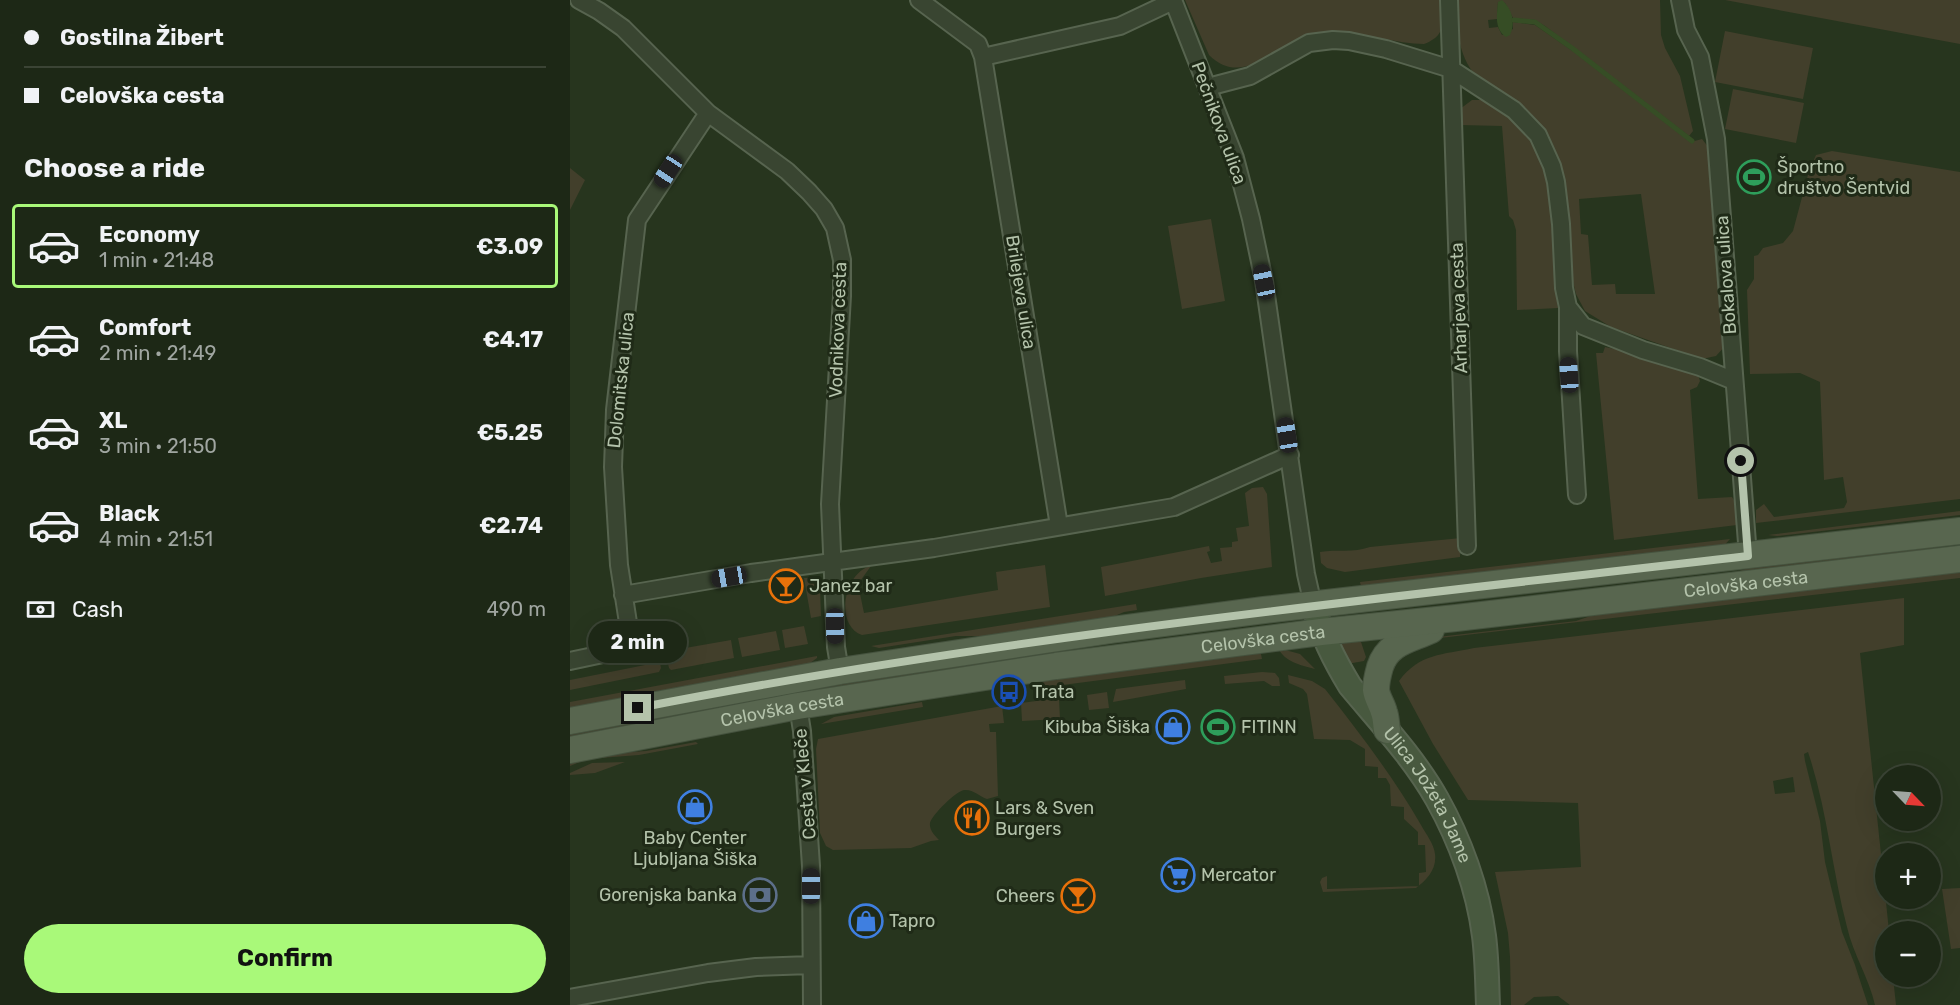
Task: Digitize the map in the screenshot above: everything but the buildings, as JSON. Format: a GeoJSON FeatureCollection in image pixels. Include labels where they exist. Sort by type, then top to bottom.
{"type":"FeatureCollection","features":[{"type":"Feature","properties":{"kind":"main road","name":"Celovška cesta"},"geometry":{"type":"LineString","coordinates":[[570,721],[840,671],[997,646],[1264,610],[1960,531]]}},
{"type":"Feature","properties":{"kind":"main road","name":"Celovška cesta"},"geometry":{"type":"LineString","coordinates":[[570,750],[798,706],[1008,672],[1321,632],[1960,559]]}},
{"type":"Feature","properties":{"kind":"main road"},"geometry":{"type":"LineString","coordinates":[[1387,730],[1384,711],[1376,689],[1384,656],[1402,641],[1456,618]]}},
{"type":"Feature","properties":{"kind":"street","name":"Vodnikova cesta"},"geometry":{"type":"LineString","coordinates":[[579,0],[623,28],[708,112],[794,178],[824,209],[835,228],[842,260],[842,284],[830,504],[836,648],[840,671]]}},
{"type":"Feature","properties":{"kind":"street","name":"Brilejeva ulica"},"geometry":{"type":"LineString","coordinates":[[920,0],[978,44],[983,57],[1059,526]]}},
{"type":"Feature","properties":{"kind":"street","name":"Arharjeva cesta"},"geometry":{"type":"LineString","coordinates":[[1449,0],[1467,546]]}},
{"type":"Feature","properties":{"kind":"street","name":"Bokalova ulica"},"geometry":{"type":"LineString","coordinates":[[1680,0],[1686,30],[1700,57],[1716,140],[1748,556]]}},
{"type":"Feature","properties":{"kind":"street"},"geometry":{"type":"LineString","coordinates":[[983,57],[1120,26],[1173,1]]}},
{"type":"Feature","properties":{"kind":"street","name":"Pečnikova ulica"},"geometry":{"type":"LineString","coordinates":[[1173,1],[1235,158],[1251,219],[1264,282],[1306,574],[1313,605]]}},
{"type":"Feature","properties":{"kind":"street"},"geometry":{"type":"LineString","coordinates":[[1208,87],[1250,76],[1310,43],[1333,40],[1349,41],[1428,60],[1451,69],[1526,120],[1541,141],[1552,166],[1557,192],[1564,288],[1568,307],[1568,351],[1577,495]]}},
{"type":"Feature","properties":{"kind":"street","name":"Dolomitska ulica"},"geometry":{"type":"LineString","coordinates":[[570,661],[617,651],[627,643],[630,629],[623,595],[613,466],[615,410],[637,220],[708,112]]}},
{"type":"Feature","properties":{"kind":"street"},"geometry":{"type":"LineString","coordinates":[[1568,307],[1583,326],[1598,333],[1734,381]]}},
{"type":"Feature","properties":{"kind":"street"},"geometry":{"type":"LineString","coordinates":[[623,595],[751,573],[934,548],[1174,507],[1290,455]]}},
{"type":"Feature","properties":{"kind":"street","name":"Ulica Jožeta Jame"},"geometry":{"type":"LineString","coordinates":[[1313,605],[1330,654],[1350,686],[1387,730],[1437,798],[1458,843],[1474,891],[1484,937],[1488,1005]]}},
{"type":"Feature","properties":{"kind":"street","name":"Cesta v Kleče"},"geometry":{"type":"LineString","coordinates":[[798,706],[802,731],[811,866],[812,1005]]}},
{"type":"Feature","properties":{"kind":"street"},"geometry":{"type":"LineString","coordinates":[[570,998],[708,973],[756,967],[811,965]]}},
{"type":"Feature","properties":{"kind":"shaded area"},"geometry":{"type":"Polygon","coordinates":[[[1185,0],[1442,0],[1443,21],[1437,36],[1424,44],[1352,33],[1323,33],[1296,41],[1259,62],[1234,68],[1221,64],[1209,55],[1185,0]]]}},
{"type":"Feature","properties":{"kind":"shaded area"},"geometry":{"type":"Polygon","coordinates":[[[1456,0],[1660,0],[1661,35],[1665,48],[1680,76],[1693,131],[1689,136],[1545,26],[1535,20],[1513,18],[1505,3],[1498,2],[1497,19],[1488,20],[1489,28],[1498,27],[1502,35],[1513,29],[1513,22],[1535,25],[1577,54],[1691,142],[1702,139],[1709,148],[1726,345],[1716,356],[1702,359],[1611,327],[1585,311],[1576,294],[1573,282],[1563,181],[1552,143],[1544,129],[1528,112],[1472,71],[1463,55],[1456,0]],[[1641,194],[1579,199],[1581,234],[1588,235],[1592,285],[1615,284],[1616,294],[1655,294],[1641,194]]]}},
{"type":"Feature","properties":{"kind":"shaded area"},"geometry":{"type":"Polygon","coordinates":[[[1502,0],[1511,12],[1513,21],[1510,35],[1506,37],[1502,34],[1497,21],[1498,2],[1502,0]]]}},
{"type":"Feature","properties":{"kind":"shaded area"},"geometry":{"type":"Polygon","coordinates":[[[1725,0],[1960,0],[1960,44],[1725,0]]]}},
{"type":"Feature","properties":{"kind":"shaded area"},"geometry":{"type":"Polygon","coordinates":[[[1725,31],[1813,48],[1803,99],[1715,82],[1725,31]]]}},
{"type":"Feature","properties":{"kind":"shaded area"},"geometry":{"type":"Polygon","coordinates":[[[1733,89],[1804,103],[1796,143],[1725,129],[1733,89]]]}},
{"type":"Feature","properties":{"kind":"shaded area"},"geometry":{"type":"Polygon","coordinates":[[[1472,100],[1484,100],[1503,109],[1534,141],[1548,179],[1558,308],[1517,310],[1516,230],[1509,216],[1502,126],[1460,125],[1460,109],[1472,100]]]}},
{"type":"Feature","properties":{"kind":"shaded area"},"geometry":{"type":"Polygon","coordinates":[[[1832,151],[1960,172],[1960,499],[1756,523],[1756,510],[1764,504],[1774,517],[1844,508],[1847,502],[1843,477],[1824,480],[1820,382],[1800,373],[1750,374],[1747,290],[1754,279],[1754,256],[1758,255],[1763,248],[1783,243],[1793,231],[1809,171],[1816,155],[1832,151]]]}},
{"type":"Feature","properties":{"kind":"shaded area"},"geometry":{"type":"Polygon","coordinates":[[[570,168],[585,180],[570,210],[570,168]]]}},
{"type":"Feature","properties":{"kind":"shaded area"},"geometry":{"type":"Polygon","coordinates":[[[1211,219],[1225,301],[1182,309],[1168,226],[1211,219]]]}},
{"type":"Feature","properties":{"kind":"shaded area"},"geometry":{"type":"Polygon","coordinates":[[[1605,347],[1644,355],[1697,372],[1700,381],[1697,387],[1690,390],[1698,499],[1732,497],[1737,505],[1737,525],[1614,540],[1596,353],[1603,353],[1605,347]]]}},
{"type":"Feature","properties":{"kind":"shaded area"},"geometry":{"type":"Polygon","coordinates":[[[1263,487],[1267,494],[1272,567],[1105,596],[1101,567],[1209,546],[1210,551],[1207,552],[1211,563],[1222,561],[1220,548],[1232,547],[1232,542],[1238,541],[1236,528],[1249,526],[1245,493],[1252,488],[1263,487]]]}},
{"type":"Feature","properties":{"kind":"shaded area"},"geometry":{"type":"Polygon","coordinates":[[[1960,511],[1960,515],[1777,536],[1768,535],[1960,511]]]}},
{"type":"Feature","properties":{"kind":"shaded area"},"geometry":{"type":"Polygon","coordinates":[[[1461,538],[1460,557],[1345,572],[1327,568],[1321,563],[1320,552],[1461,538]]]}},
{"type":"Feature","properties":{"kind":"shaded area"},"geometry":{"type":"Polygon","coordinates":[[[1730,539],[1720,550],[1362,591],[1360,582],[1730,539]]]}},
{"type":"Feature","properties":{"kind":"shaded area"},"geometry":{"type":"Polygon","coordinates":[[[1960,544],[1822,566],[1728,575],[1763,563],[1960,544]]]}},
{"type":"Feature","properties":{"kind":"shaded area"},"geometry":{"type":"Polygon","coordinates":[[[1045,565],[1050,607],[862,635],[853,629],[845,610],[849,588],[854,578],[862,570],[871,566],[858,584],[864,613],[998,590],[996,572],[1045,565]]]}},
{"type":"Feature","properties":{"kind":"shaded area"},"geometry":{"type":"Polygon","coordinates":[[[1960,567],[1960,578],[1429,638],[1576,621],[1593,615],[1960,567]]]}},
{"type":"Feature","properties":{"kind":"shaded area"},"geometry":{"type":"Polygon","coordinates":[[[804,578],[817,582],[820,588],[821,616],[811,618],[804,578]]]}},
{"type":"Feature","properties":{"kind":"shaded area"},"geometry":{"type":"Polygon","coordinates":[[[1904,598],[1904,645],[1860,653],[1875,797],[1875,831],[1879,831],[1880,843],[1875,843],[1875,909],[1887,909],[1888,921],[1875,921],[1875,987],[1894,987],[1896,1005],[1875,1005],[1853,947],[1815,773],[1808,752],[1804,754],[1805,761],[1820,821],[1825,862],[1842,932],[1868,1005],[1570,1005],[1558,996],[1534,997],[1524,1005],[1511,1005],[1508,933],[1495,872],[1581,867],[1578,803],[1468,800],[1433,744],[1399,681],[1415,665],[1442,654],[1474,648],[1904,598]],[[1793,777],[1773,781],[1775,794],[1795,792],[1793,777]]]}},
{"type":"Feature","properties":{"kind":"shaded area"},"geometry":{"type":"Polygon","coordinates":[[[1136,604],[1137,610],[1124,612],[1099,623],[999,636],[956,636],[879,648],[871,646],[1136,604]]]}},
{"type":"Feature","properties":{"kind":"shaded area"},"geometry":{"type":"Polygon","coordinates":[[[1255,622],[1255,624],[1082,647],[969,669],[790,698],[570,741],[570,731],[787,690],[965,660],[1255,622]]]}},
{"type":"Feature","properties":{"kind":"shaded area"},"geometry":{"type":"Polygon","coordinates":[[[804,626],[808,644],[785,648],[782,630],[804,626]]]}},
{"type":"Feature","properties":{"kind":"shaded area"},"geometry":{"type":"Polygon","coordinates":[[[776,631],[780,650],[742,657],[738,638],[776,631]]]}},
{"type":"Feature","properties":{"kind":"shaded area"},"geometry":{"type":"Polygon","coordinates":[[[1360,639],[1366,657],[1364,661],[1347,664],[1337,642],[1360,639]]]}},
{"type":"Feature","properties":{"kind":"shaded area"},"geometry":{"type":"Polygon","coordinates":[[[731,640],[734,658],[671,670],[669,668],[666,654],[668,651],[731,640]]]}},
{"type":"Feature","properties":{"kind":"shaded area"},"geometry":{"type":"Polygon","coordinates":[[[1278,648],[1300,654],[1315,669],[1289,660],[1278,648]]]}},
{"type":"Feature","properties":{"kind":"shaded area"},"geometry":{"type":"Polygon","coordinates":[[[1260,649],[1262,659],[1032,689],[1031,685],[1060,675],[1260,649]]]}},
{"type":"Feature","properties":{"kind":"shaded area"},"geometry":{"type":"Polygon","coordinates":[[[658,652],[661,668],[659,672],[570,690],[570,680],[655,663],[653,653],[658,652]]]}},
{"type":"Feature","properties":{"kind":"shaded area"},"geometry":{"type":"Polygon","coordinates":[[[817,656],[802,669],[570,712],[570,702],[817,656]]]}},
{"type":"Feature","properties":{"kind":"shaded area"},"geometry":{"type":"Polygon","coordinates":[[[1275,673],[1279,678],[1280,686],[1272,686],[1264,681],[1225,684],[1224,676],[1275,673]]]}},
{"type":"Feature","properties":{"kind":"shaded area"},"geometry":{"type":"Polygon","coordinates":[[[1288,675],[1312,681],[1325,689],[1411,807],[1435,854],[1433,869],[1419,886],[1419,873],[1426,872],[1425,845],[1418,845],[1418,832],[1404,819],[1404,807],[1391,806],[1390,785],[1386,778],[1378,778],[1378,767],[1365,766],[1365,749],[1350,740],[1314,739],[1307,694],[1303,689],[1289,683],[1288,675]]]}},
{"type":"Feature","properties":{"kind":"shaded area"},"geometry":{"type":"Polygon","coordinates":[[[1185,680],[1186,689],[1113,702],[1116,689],[1185,680]]]}},
{"type":"Feature","properties":{"kind":"shaded area"},"geometry":{"type":"Polygon","coordinates":[[[1107,692],[1109,708],[1089,710],[1087,695],[1107,692]]]}},
{"type":"Feature","properties":{"kind":"shaded area"},"geometry":{"type":"Polygon","coordinates":[[[1059,698],[1060,719],[1022,721],[1021,703],[1059,698]]]}},
{"type":"Feature","properties":{"kind":"shaded area"},"geometry":{"type":"Polygon","coordinates":[[[922,702],[923,707],[821,724],[834,717],[922,702]]]}},
{"type":"Feature","properties":{"kind":"shaded area"},"geometry":{"type":"Polygon","coordinates":[[[1002,706],[1004,723],[989,724],[990,732],[996,732],[998,796],[987,799],[967,790],[960,791],[940,809],[930,823],[931,830],[939,840],[911,848],[833,850],[826,846],[820,833],[816,749],[818,739],[1002,706]]]}},
{"type":"Feature","properties":{"kind":"shaded area"},"geometry":{"type":"Polygon","coordinates":[[[696,742],[698,744],[639,755],[587,759],[570,766],[570,759],[646,751],[696,742]]]}},
{"type":"Feature","properties":{"kind":"shaded area"},"geometry":{"type":"Polygon","coordinates":[[[625,762],[595,773],[570,775],[592,763],[625,762]]]}},
{"type":"Feature","properties":{"kind":"shaded area"},"geometry":{"type":"Polygon","coordinates":[[[1327,876],[1327,889],[1419,886],[1416,888],[1323,892],[1320,882],[1327,876]]]}},
{"type":"Feature","properties":{"kind":"shaded area"},"geometry":{"type":"Polygon","coordinates":[[[1960,888],[1960,948],[1951,949],[1942,889],[1960,888]]]}},
{"type":"Feature","properties":{"kind":"waterway"},"geometry":{"type":"LineString","coordinates":[[1514,20],[1535,22],[1692,141]]}},
{"type":"Feature","properties":{"kind":"place","name":"Športno društvo Šentvid"},"geometry":{"type":"Point","coordinates":[1754,177]}},
{"type":"Feature","properties":{"kind":"place","name":"Janez bar"},"geometry":{"type":"Point","coordinates":[786,586]}},
{"type":"Feature","properties":{"kind":"place","name":"Trata"},"geometry":{"type":"Point","coordinates":[1009,692]}},
{"type":"Feature","properties":{"kind":"place","name":"Kibuba Šiška"},"geometry":{"type":"Point","coordinates":[1173,727]}},
{"type":"Feature","properties":{"kind":"place","name":"FITINN"},"geometry":{"type":"Point","coordinates":[1218,727]}},
{"type":"Feature","properties":{"kind":"place","name":"Baby Center Ljubljana Šiška"},"geometry":{"type":"Point","coordinates":[695,807]}},
{"type":"Feature","properties":{"kind":"place","name":"Lars & Sven Burgers"},"geometry":{"type":"Point","coordinates":[972,818]}},
{"type":"Feature","properties":{"kind":"place","name":"Mercator"},"geometry":{"type":"Point","coordinates":[1178,875]}},
{"type":"Feature","properties":{"kind":"place","name":"Gorenjska banka"},"geometry":{"type":"Point","coordinates":[760,895]}},
{"type":"Feature","properties":{"kind":"place","name":"Cheers"},"geometry":{"type":"Point","coordinates":[1078,896]}},
{"type":"Feature","properties":{"kind":"place","name":"Tapro"},"geometry":{"type":"Point","coordinates":[866,921]}},
{"type":"Feature","properties":{"kind":"route"},"geometry":{"type":"LineString","coordinates":[[638,708],[840,671],[1111,630],[1264,610],[1372,600],[1748,556],[1741,461]]}}]}
